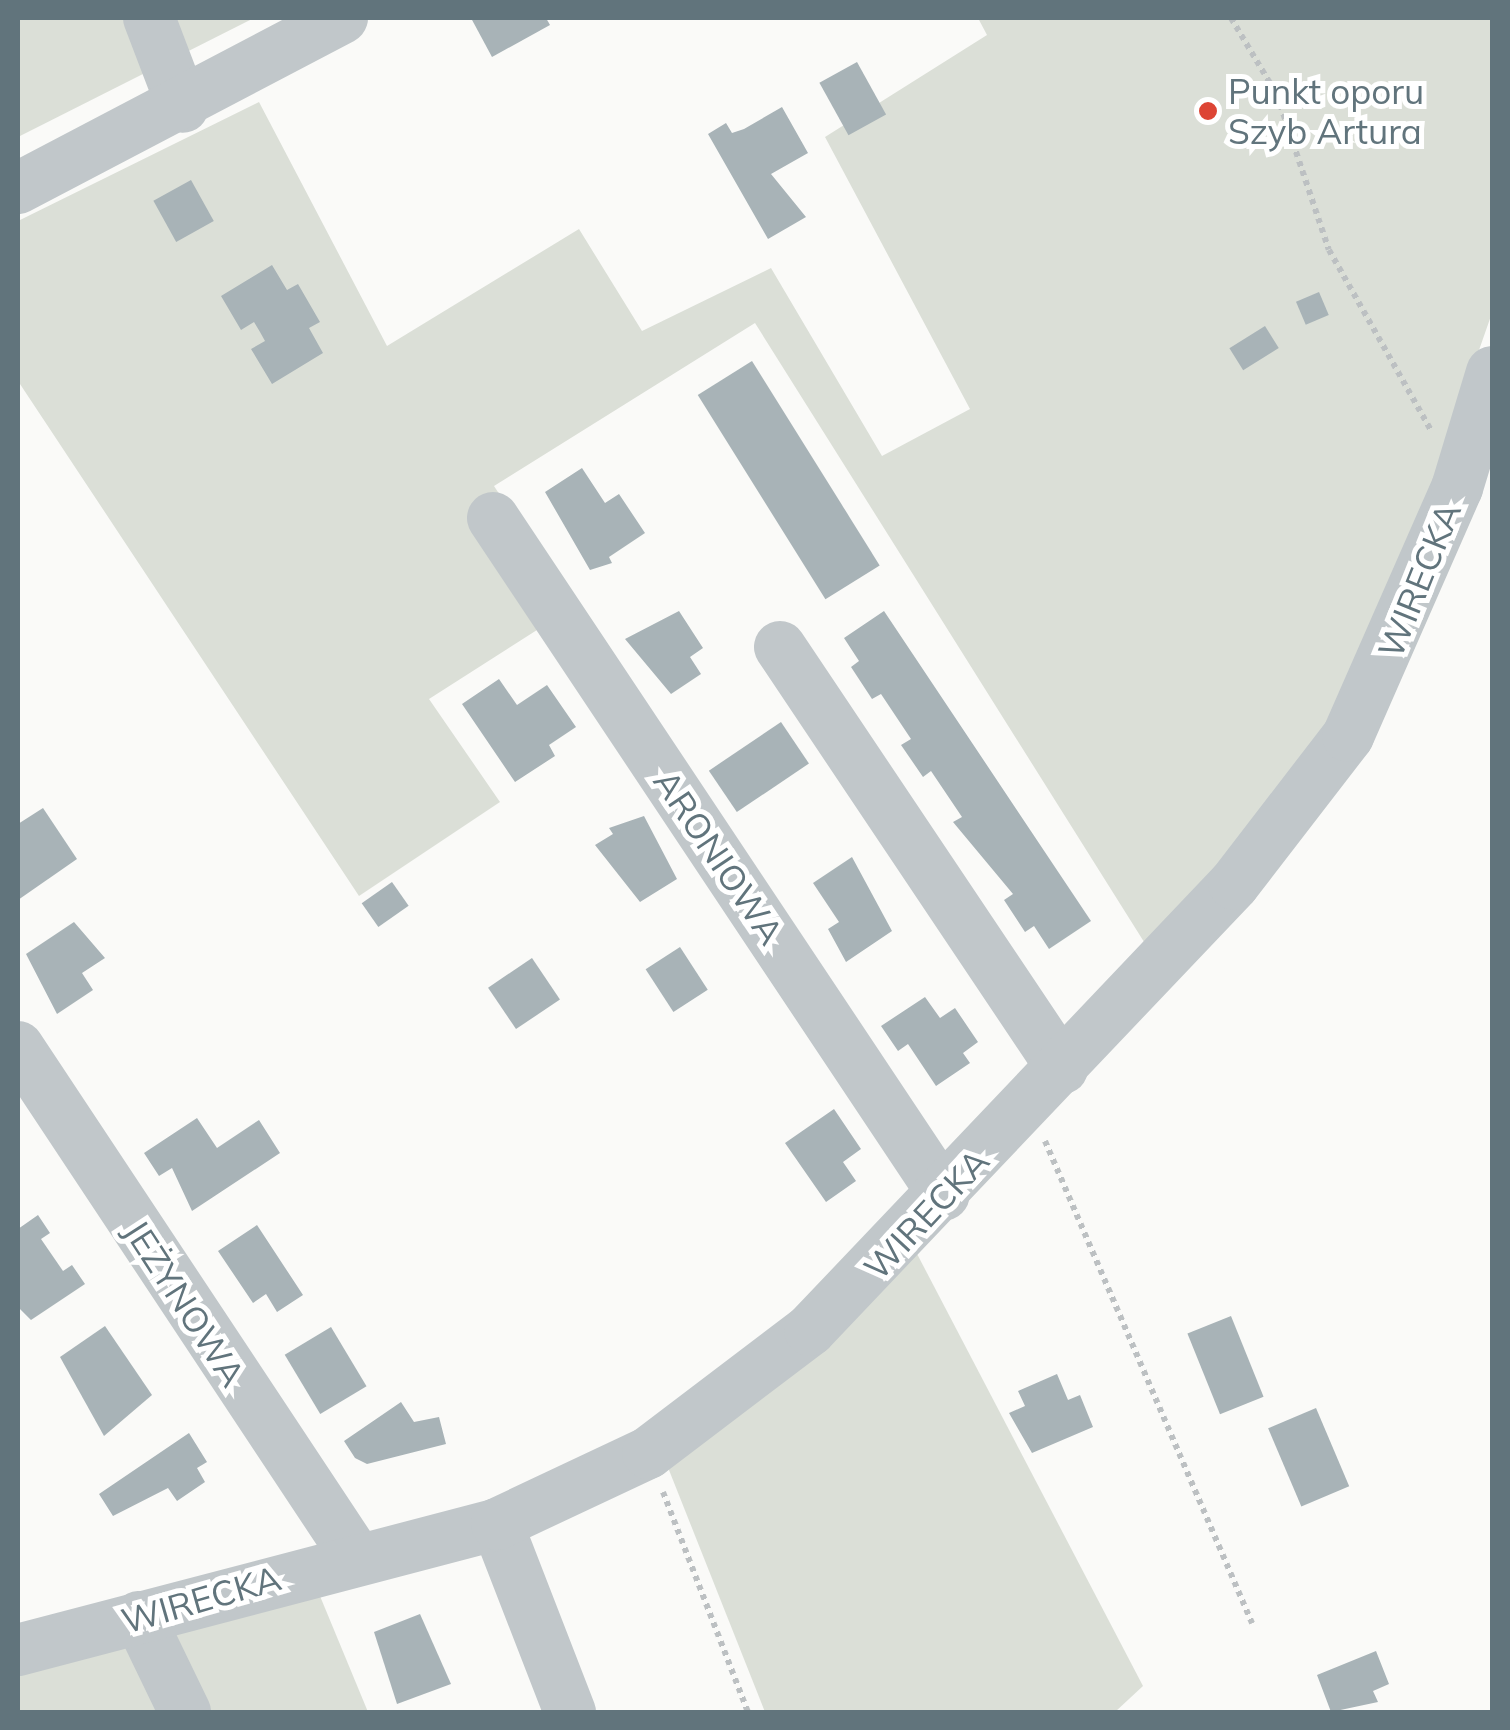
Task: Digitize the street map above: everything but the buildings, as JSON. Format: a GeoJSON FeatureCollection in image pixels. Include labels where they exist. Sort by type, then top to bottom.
{"type":"FeatureCollection","features":[{"type":"Feature","properties":{"kind":"street"},"geometry":{"type":"LineString","coordinates":[[149,18],[183,107]]}},
{"type":"Feature","properties":{"kind":"street"},"geometry":{"type":"LineString","coordinates":[[18,188],[183,107],[342,18]]}},
{"type":"Feature","properties":{"kind":"street","name":"WIRECKA"},"geometry":{"type":"LineString","coordinates":[[18,1650],[356,1557],[496,1524],[648,1453],[810,1330],[944,1195],[1234,884],[1348,736],[1373,694],[1466,461],[1492,372]]}},
{"type":"Feature","properties":{"kind":"street","name":"ARONIOWA"},"geometry":{"type":"LineString","coordinates":[[493,518],[944,1195]]}},
{"type":"Feature","properties":{"kind":"street"},"geometry":{"type":"LineString","coordinates":[[780,647],[1045,1086]]}},
{"type":"Feature","properties":{"kind":"street","name":"JEŻYNOWA"},"geometry":{"type":"LineString","coordinates":[[18,1047],[356,1557]]}},
{"type":"Feature","properties":{"kind":"street"},"geometry":{"type":"LineString","coordinates":[[496,1524],[570,1712]]}},
{"type":"Feature","properties":{"kind":"street"},"geometry":{"type":"LineString","coordinates":[[139,1617],[184,1712]]}},
{"type":"Feature","properties":{"kind":"path"},"geometry":{"type":"LineString","coordinates":[[1231,18],[1277,96],[1330,250],[1425,424],[1466,461]]}},
{"type":"Feature","properties":{"kind":"path"},"geometry":{"type":"LineString","coordinates":[[1045,1086],[1252,1623]]}},
{"type":"Feature","properties":{"kind":"path"},"geometry":{"type":"LineString","coordinates":[[648,1453],[748,1712]]}},
{"type":"Feature","properties":{"kind":"shaded area"},"geometry":{"type":"Polygon","coordinates":[[[18,18],[254,18],[18,137],[18,18]]]}},
{"type":"Feature","properties":{"kind":"shaded area"},"geometry":{"type":"Polygon","coordinates":[[[978,18],[1492,18],[1492,313],[1360,690],[1151,953],[755,323],[494,486],[573,607],[429,699],[500,802],[359,896],[18,381],[18,221],[259,102],[387,346],[579,229],[642,331],[771,268],[882,456],[970,409],[825,137],[987,35],[978,18]]]}},
{"type":"Feature","properties":{"kind":"shaded area"},"geometry":{"type":"Polygon","coordinates":[[[915,1250],[1143,1686],[1115,1712],[765,1712],[667,1465],[915,1250]]]}},
{"type":"Feature","properties":{"kind":"shaded area"},"geometry":{"type":"Polygon","coordinates":[[[315,1584],[368,1712],[18,1712],[18,1666],[315,1584]]]}},
{"type":"Feature","properties":{"kind":"place","name":"Punkt oporu Szyb Artura"},"geometry":{"type":"Point","coordinates":[1208,111]}}]}
